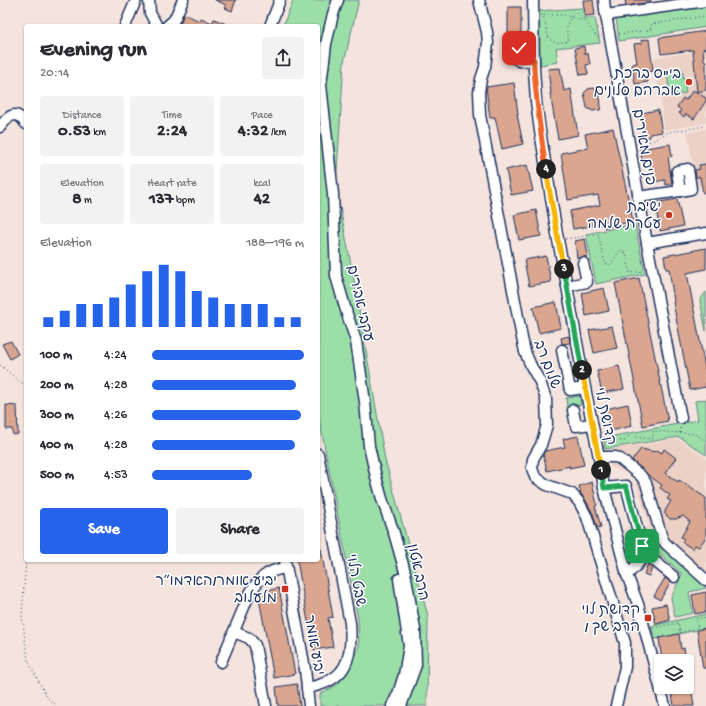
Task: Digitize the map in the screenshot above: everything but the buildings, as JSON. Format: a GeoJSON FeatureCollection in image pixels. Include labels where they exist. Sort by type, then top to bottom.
{"type":"FeatureCollection","features":[{"type":"Feature","properties":{"kind":"street"},"geometry":{"type":"LineString","coordinates":[[126,24],[136,0]]}},
{"type":"Feature","properties":{"kind":"street"},"geometry":{"type":"LineString","coordinates":[[149,0],[150,13],[156,24]]}},
{"type":"Feature","properties":{"kind":"street"},"geometry":{"type":"LineString","coordinates":[[169,24],[174,20],[183,0]]}},
{"type":"Feature","properties":{"kind":"street"},"geometry":{"type":"LineString","coordinates":[[271,24],[280,0]]}},
{"type":"Feature","properties":{"kind":"street","name":"עקבי אבירים"},"geometry":{"type":"LineString","coordinates":[[338,0],[326,44],[321,85],[333,194],[336,276],[356,342],[365,402],[369,446]]}},
{"type":"Feature","properties":{"kind":"street","name":"שלום רב"},"geometry":{"type":"LineString","coordinates":[[479,0],[487,32],[488,43],[485,67],[479,92],[480,115],[525,352],[540,382],[546,399],[547,425],[541,445],[532,459],[532,468],[535,477],[547,484],[572,494],[579,502],[587,518],[625,643],[625,667],[616,706]]}},
{"type":"Feature","properties":{"kind":"street","name":"קדושת לוי"},"geometry":{"type":"LineString","coordinates":[[533,0],[536,101],[558,240],[604,488],[627,575],[638,604],[654,667]]}},
{"type":"Feature","properties":{"kind":"street","name":"פנים מאירים"},"geometry":{"type":"LineString","coordinates":[[604,0],[638,197],[680,418]]}},
{"type":"Feature","properties":{"kind":"street"},"geometry":{"type":"LineString","coordinates":[[606,15],[706,1]]}},
{"type":"Feature","properties":{"kind":"street"},"geometry":{"type":"LineString","coordinates":[[519,48],[519,61],[534,60]]}},
{"type":"Feature","properties":{"kind":"street"},"geometry":{"type":"LineString","coordinates":[[0,127],[5,119],[12,115],[22,118],[24,121]]}},
{"type":"Feature","properties":{"kind":"street"},"geometry":{"type":"LineString","coordinates":[[638,197],[680,191]]}},
{"type":"Feature","properties":{"kind":"street"},"geometry":{"type":"LineString","coordinates":[[647,243],[706,233]]}},
{"type":"Feature","properties":{"kind":"street"},"geometry":{"type":"LineString","coordinates":[[567,286],[587,282],[583,263]]}},
{"type":"Feature","properties":{"kind":"street"},"geometry":{"type":"LineString","coordinates":[[562,350],[570,390],[585,388]]}},
{"type":"Feature","properties":{"kind":"street"},"geometry":{"type":"LineString","coordinates":[[573,410],[576,426],[592,424]]}},
{"type":"Feature","properties":{"kind":"street","name":"הרב אטון"},"geometry":{"type":"LineString","coordinates":[[369,446],[382,499],[394,532],[405,572],[415,629],[416,665],[401,706]]}},
{"type":"Feature","properties":{"kind":"street"},"geometry":{"type":"LineString","coordinates":[[599,457],[616,457],[641,476],[646,483],[662,538],[665,543],[706,580]]}},
{"type":"Feature","properties":{"kind":"street","name":"שבט הלוי"},"geometry":{"type":"LineString","coordinates":[[307,688],[326,683],[339,674],[347,661],[351,644],[350,623],[320,465]]}},
{"type":"Feature","properties":{"kind":"street"},"geometry":{"type":"LineString","coordinates":[[604,488],[622,486],[626,486],[627,488],[643,551],[641,560],[627,575]]}},
{"type":"Feature","properties":{"kind":"street"},"geometry":{"type":"LineString","coordinates":[[392,706],[398,694],[404,675],[409,646],[391,534],[394,532]]}},
{"type":"Feature","properties":{"kind":"street"},"geometry":{"type":"LineString","coordinates":[[643,551],[674,577]]}},
{"type":"Feature","properties":{"kind":"street"},"geometry":{"type":"LineString","coordinates":[[221,662],[248,595],[258,582],[266,575],[280,569],[286,564]]}},
{"type":"Feature","properties":{"kind":"street","name":"יביע אומר"},"geometry":{"type":"LineString","coordinates":[[286,564],[309,706]]}},
{"type":"Feature","properties":{"kind":"street"},"geometry":{"type":"LineString","coordinates":[[234,632],[249,638],[255,645],[266,706]]}},
{"type":"Feature","properties":{"kind":"street","name":"קדושת לוי"},"geometry":{"type":"LineString","coordinates":[[660,694],[660,706]]}},
{"type":"Feature","properties":{"kind":"street","name":"קדושת לוי"},"geometry":{"type":"LineString","coordinates":[[661,694],[664,706]]}},
{"type":"Feature","properties":{"kind":"path"},"geometry":{"type":"LineString","coordinates":[[543,15],[564,15],[585,21]]}},
{"type":"Feature","properties":{"kind":"path"},"geometry":{"type":"LineString","coordinates":[[629,144],[653,141],[670,132],[706,126]]}},
{"type":"Feature","properties":{"kind":"path"},"geometry":{"type":"LineString","coordinates":[[558,240],[598,234],[605,262],[610,265],[622,249],[626,254],[630,273],[652,269]]}},
{"type":"Feature","properties":{"kind":"path"},"geometry":{"type":"LineString","coordinates":[[0,365],[24,384]]}},
{"type":"Feature","properties":{"kind":"path"},"geometry":{"type":"LineString","coordinates":[[595,440],[626,441],[627,436],[653,439],[652,431],[695,434],[706,441]]}},
{"type":"Feature","properties":{"kind":"path"},"geometry":{"type":"LineString","coordinates":[[26,562],[22,615],[28,661],[48,697],[57,706]]}},
{"type":"Feature","properties":{"kind":"path"},"geometry":{"type":"LineString","coordinates":[[645,630],[678,623],[680,632],[698,628],[696,619],[706,617]]}},
{"type":"Feature","properties":{"kind":"shaded area"},"geometry":{"type":"Polygon","coordinates":[[[706,50],[706,123],[665,130],[653,58],[706,50]]]}},
{"type":"Feature","properties":{"kind":"shaded area"},"geometry":{"type":"Polygon","coordinates":[[[706,129],[706,184],[697,186],[687,132],[706,129]]]}},
{"type":"Feature","properties":{"kind":"shaded area"},"geometry":{"type":"Polygon","coordinates":[[[678,439],[706,458],[706,586],[654,539],[634,476],[611,467],[607,450],[678,439]]]}},
{"type":"Feature","properties":{"kind":"green space"},"geometry":{"type":"Polygon","coordinates":[[[293,0],[359,0],[344,62],[336,186],[385,460],[428,616],[427,706],[320,706],[320,694],[337,685],[347,672],[359,646],[358,619],[320,423],[320,24],[284,24],[293,0]]]}},
{"type":"Feature","properties":{"kind":"green space"},"geometry":{"type":"Polygon","coordinates":[[[706,4],[706,27],[619,41],[616,18],[706,4]]]}},
{"type":"Feature","properties":{"kind":"green space"},"geometry":{"type":"Polygon","coordinates":[[[582,8],[585,18],[595,18],[600,43],[556,48],[558,62],[540,65],[538,11],[582,8]]]}},
{"type":"Feature","properties":{"kind":"green space"},"geometry":{"type":"Polygon","coordinates":[[[682,69],[686,93],[670,96],[667,72],[682,69]]]}},
{"type":"Feature","properties":{"kind":"green space"},"geometry":{"type":"Polygon","coordinates":[[[635,224],[645,274],[596,284],[586,234],[635,224]]]}},
{"type":"Feature","properties":{"kind":"green space"},"geometry":{"type":"Polygon","coordinates":[[[706,292],[706,331],[700,300],[706,292]]]}},
{"type":"Feature","properties":{"kind":"green space"},"geometry":{"type":"Polygon","coordinates":[[[580,396],[581,405],[567,407],[566,398],[580,396]]]}},
{"type":"Feature","properties":{"kind":"green space"},"geometry":{"type":"Polygon","coordinates":[[[706,399],[706,455],[679,437],[605,449],[604,438],[698,420],[695,401],[706,399]]]}},
{"type":"Feature","properties":{"kind":"green space"},"geometry":{"type":"Polygon","coordinates":[[[654,540],[706,587],[689,592],[693,613],[675,617],[671,598],[682,574],[649,544],[654,540]]]}},
{"type":"Feature","properties":{"kind":"green space"},"geometry":{"type":"Polygon","coordinates":[[[706,614],[706,628],[655,639],[651,626],[706,614]]]}},
{"type":"Feature","properties":{"kind":"place","name":"בי\"ס ברכת אברהם סלונים"},"geometry":{"type":"Point","coordinates":[689,82]}},
{"type":"Feature","properties":{"kind":"place","name":"ישיבת עטרת שלמה"},"geometry":{"type":"Point","coordinates":[669,215]}},
{"type":"Feature","properties":{"kind":"place","name":"יביע אומר/האדמו״ר מלעלוב"},"geometry":{"type":"Point","coordinates":[285,589]}},
{"type":"Feature","properties":{"kind":"place","name":"קדושת לוי / הרב שך"},"geometry":{"type":"Point","coordinates":[648,618]}},
{"type":"Feature","properties":{"kind":"route"},"geometry":{"type":"LineString","coordinates":[[519,48],[519,61],[534,60],[536,101],[540,131],[558,240],[604,488],[626,486],[642,546]]}}]}
